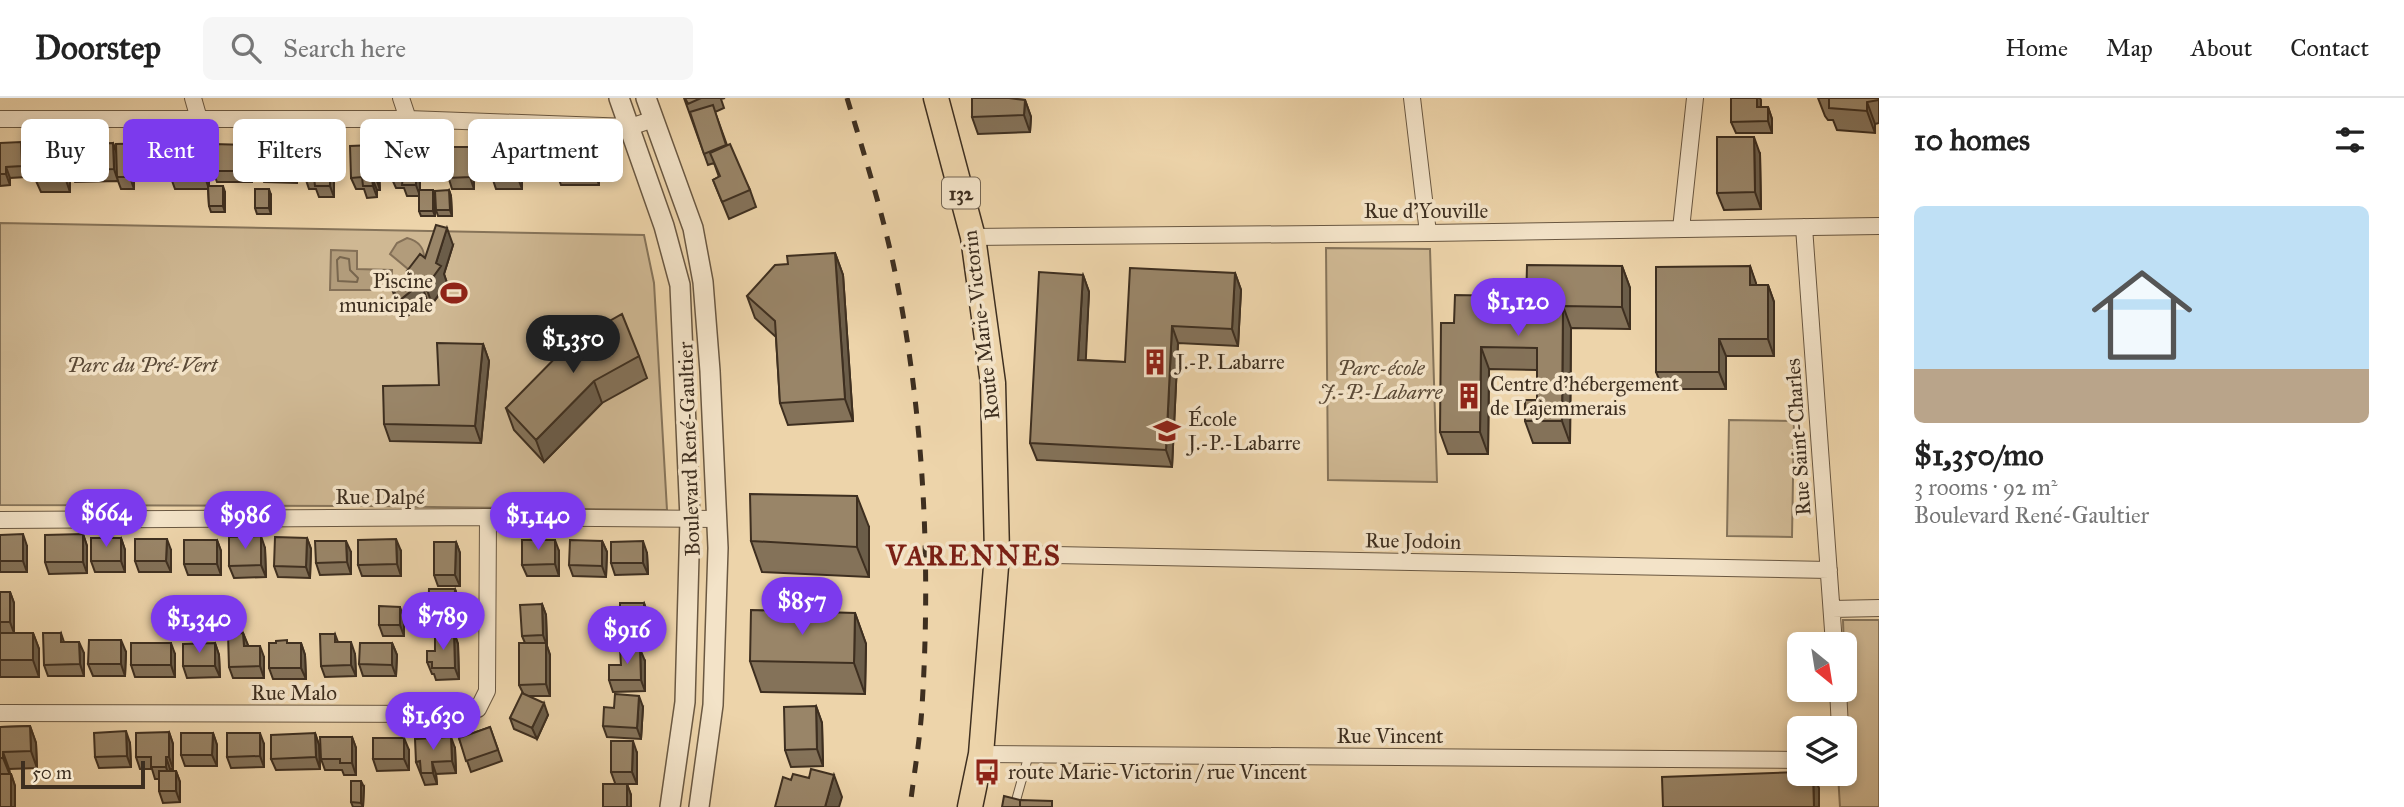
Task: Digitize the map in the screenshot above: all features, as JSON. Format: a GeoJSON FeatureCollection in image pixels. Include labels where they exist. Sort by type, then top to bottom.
{"type":"FeatureCollection","features":[{"type":"Feature","properties":{"kind":"main road","name":"Route Marie-Victorin"},"geometry":{"type":"LineString","coordinates":[[936,98],[973,237],[993,383],[997,554],[981,754],[970,807]]}},
{"type":"Feature","properties":{"kind":"street"},"geometry":{"type":"LineString","coordinates":[[193,98],[199,119]]}},
{"type":"Feature","properties":{"kind":"street"},"geometry":{"type":"LineString","coordinates":[[401,98],[408,119]]}},
{"type":"Feature","properties":{"kind":"street","name":"Boulevard René-Gaultier"},"geometry":{"type":"LineString","coordinates":[[619,98],[664,226],[680,285],[690,519],[685,702],[670,807]]}},
{"type":"Feature","properties":{"kind":"street","name":"Boulevard René-Gaultier"},"geometry":{"type":"LineString","coordinates":[[646,98],[693,228],[703,282],[718,519],[713,705],[699,807]]}},
{"type":"Feature","properties":{"kind":"street"},"geometry":{"type":"LineString","coordinates":[[1412,98],[1428,233]]}},
{"type":"Feature","properties":{"kind":"street"},"geometry":{"type":"LineString","coordinates":[[1681,229],[1695,98]]}},
{"type":"Feature","properties":{"kind":"street"},"geometry":{"type":"LineString","coordinates":[[0,119],[123,119]]}},
{"type":"Feature","properties":{"kind":"street"},"geometry":{"type":"LineString","coordinates":[[219,119],[360,119]]}},
{"type":"Feature","properties":{"kind":"street"},"geometry":{"type":"LineString","coordinates":[[454,121],[630,127],[654,119]]}},
{"type":"Feature","properties":{"kind":"street","name":"Rue d'Youville"},"geometry":{"type":"LineString","coordinates":[[973,237],[1879,226]]}},
{"type":"Feature","properties":{"kind":"street","name":"Rue Saint-Charles"},"geometry":{"type":"LineString","coordinates":[[1804,227],[1833,632]]}},
{"type":"Feature","properties":{"kind":"street"},"geometry":{"type":"LineString","coordinates":[[680,285],[703,282]]}},
{"type":"Feature","properties":{"kind":"street","name":"Rue Dalpé"},"geometry":{"type":"LineString","coordinates":[[0,520],[488,517],[718,519]]}},
{"type":"Feature","properties":{"kind":"street","name":"Rue Malo"},"geometry":{"type":"LineString","coordinates":[[0,713],[455,714],[478,709],[487,691],[488,517]]}},
{"type":"Feature","properties":{"kind":"street","name":"Rue Jodoin"},"geometry":{"type":"LineString","coordinates":[[997,554],[1829,570]]}},
{"type":"Feature","properties":{"kind":"street"},"geometry":{"type":"LineString","coordinates":[[1832,609],[1879,608]]}},
{"type":"Feature","properties":{"kind":"street","name":"Rue Vincent"},"geometry":{"type":"LineString","coordinates":[[981,754],[1787,760]]}},
{"type":"Feature","properties":{"kind":"lane"},"geometry":{"type":"LineString","coordinates":[[1015,804],[1029,754]]}},
{"type":"Feature","properties":{"kind":"green space","name":"Parc du Pré-Vert"},"geometry":{"type":"Polygon","coordinates":[[[0,223],[644,235],[654,283],[667,510],[0,505],[0,223]]]}},
{"type":"Feature","properties":{"kind":"green space","name":"Parc-école J.-P.-Labarre"},"geometry":{"type":"Polygon","coordinates":[[[1326,248],[1430,249],[1437,482],[1328,480],[1326,248]]]}},
{"type":"Feature","properties":{"kind":"green space"},"geometry":{"type":"Polygon","coordinates":[[[1729,420],[1794,421],[1792,537],[1727,536],[1729,420]]]}},
{"type":"Feature","properties":{"kind":"green space"},"geometry":{"type":"Polygon","coordinates":[[[1843,620],[1879,620],[1879,807],[1840,807],[1839,786],[1857,786],[1857,716],[1846,716],[1846,702],[1857,702],[1857,632],[1843,632],[1843,620]]]}},
{"type":"Feature","properties":{"kind":"water"},"geometry":{"type":"Polygon","coordinates":[[[407,238],[418,243],[423,252],[424,260],[413,270],[390,254],[397,243],[407,238]]]}},
{"type":"Feature","properties":{"kind":"water"},"geometry":{"type":"Polygon","coordinates":[[[331,250],[357,251],[357,269],[392,270],[391,290],[330,290],[331,250]]]}},
{"type":"Feature","properties":{"kind":"building"},"geometry":{"type":"Polygon","coordinates":[[[685,98],[701,98],[688,104],[685,98]]]}},
{"type":"Feature","properties":{"kind":"building"},"geometry":{"type":"Polygon","coordinates":[[[972,98],[1025,100],[1024,115],[972,117],[972,98]]]}},
{"type":"Feature","properties":{"kind":"building"},"geometry":{"type":"Polygon","coordinates":[[[1731,98],[1757,98],[1757,107],[1768,107],[1768,121],[1731,122],[1731,98]]]}},
{"type":"Feature","properties":{"kind":"building"},"geometry":{"type":"Polygon","coordinates":[[[1829,98],[1879,100],[1867,102],[1867,111],[1829,108],[1829,98]]]}},
{"type":"Feature","properties":{"kind":"building"},"geometry":{"type":"Polygon","coordinates":[[[713,105],[726,145],[704,154],[690,112],[713,105]]]}},
{"type":"Feature","properties":{"kind":"building"},"geometry":{"type":"Polygon","coordinates":[[[1717,137],[1754,137],[1755,192],[1717,193],[1717,137]]]}},
{"type":"Feature","properties":{"kind":"building"},"geometry":{"type":"Polygon","coordinates":[[[21,142],[21,166],[6,167],[6,174],[0,174],[0,143],[21,142]]]}},
{"type":"Feature","properties":{"kind":"building"},"geometry":{"type":"Polygon","coordinates":[[[109,143],[113,143],[114,169],[109,169],[109,143]]]}},
{"type":"Feature","properties":{"kind":"building"},"geometry":{"type":"Polygon","coordinates":[[[116,144],[123,144],[123,177],[117,177],[116,144]]]}},
{"type":"Feature","properties":{"kind":"building"},"geometry":{"type":"Polygon","coordinates":[[[219,144],[233,145],[233,171],[219,171],[219,144]]]}},
{"type":"Feature","properties":{"kind":"building"},"geometry":{"type":"Polygon","coordinates":[[[730,144],[750,190],[722,202],[713,180],[720,176],[710,153],[730,144]]]}},
{"type":"Feature","properties":{"kind":"building"},"geometry":{"type":"Polygon","coordinates":[[[350,146],[360,146],[360,177],[351,178],[350,146]]]}},
{"type":"Feature","properties":{"kind":"building"},"geometry":{"type":"Polygon","coordinates":[[[454,147],[468,147],[468,177],[454,178],[454,147]]]}},
{"type":"Feature","properties":{"kind":"building"},"geometry":{"type":"Polygon","coordinates":[[[315,182],[330,182],[330,186],[315,186],[315,182]]]}},
{"type":"Feature","properties":{"kind":"building"},"geometry":{"type":"Polygon","coordinates":[[[363,182],[372,182],[373,186],[363,186],[363,182]]]}},
{"type":"Feature","properties":{"kind":"building"},"geometry":{"type":"Polygon","coordinates":[[[402,182],[416,182],[416,185],[402,185],[402,182]]]}},
{"type":"Feature","properties":{"kind":"building"},"geometry":{"type":"Polygon","coordinates":[[[208,186],[223,186],[223,206],[209,206],[208,186]]]}},
{"type":"Feature","properties":{"kind":"building"},"geometry":{"type":"Polygon","coordinates":[[[255,189],[269,189],[269,208],[255,208],[255,189]]]}},
{"type":"Feature","properties":{"kind":"building"},"geometry":{"type":"Polygon","coordinates":[[[419,190],[433,190],[433,211],[419,211],[419,190]]]}},
{"type":"Feature","properties":{"kind":"building"},"geometry":{"type":"Polygon","coordinates":[[[449,190],[450,210],[436,210],[435,191],[449,190]]]}},
{"type":"Feature","properties":{"kind":"building"},"geometry":{"type":"Polygon","coordinates":[[[436,225],[447,228],[436,263],[441,266],[426,287],[421,283],[400,300],[392,289],[412,274],[407,271],[420,254],[425,258],[436,225]]]}},
{"type":"Feature","properties":{"kind":"building"},"geometry":{"type":"Polygon","coordinates":[[[835,253],[845,399],[780,403],[775,321],[747,296],[775,265],[788,264],[787,256],[835,253]]]}},
{"type":"Feature","properties":{"kind":"building","name":"Centre d'hébergement de Lajemmerais"},"geometry":{"type":"Polygon","coordinates":[[[1527,265],[1622,266],[1622,307],[1563,306],[1562,421],[1525,421],[1525,400],[1537,400],[1537,348],[1481,347],[1480,432],[1440,432],[1441,323],[1454,323],[1455,295],[1509,296],[1509,306],[1526,306],[1527,265]]]}},
{"type":"Feature","properties":{"kind":"building"},"geometry":{"type":"Polygon","coordinates":[[[1750,266],[1750,285],[1768,285],[1768,339],[1719,339],[1719,372],[1656,372],[1656,267],[1750,266]]]}},
{"type":"Feature","properties":{"kind":"building","name":"J.-P. Labarre"},"geometry":{"type":"Polygon","coordinates":[[[1130,268],[1235,273],[1232,329],[1172,326],[1166,450],[1030,443],[1039,272],[1083,275],[1078,360],[1125,362],[1130,268]]]}},
{"type":"Feature","properties":{"kind":"building"},"geometry":{"type":"Polygon","coordinates":[[[622,314],[639,356],[594,381],[536,440],[506,408],[569,344],[622,314]]]}},
{"type":"Feature","properties":{"kind":"building"},"geometry":{"type":"Polygon","coordinates":[[[437,343],[483,344],[475,426],[384,424],[383,386],[439,385],[437,343]]]}},
{"type":"Feature","properties":{"kind":"building"},"geometry":{"type":"Polygon","coordinates":[[[750,494],[857,496],[857,547],[751,541],[750,494]]]}},
{"type":"Feature","properties":{"kind":"building"},"geometry":{"type":"Polygon","coordinates":[[[23,534],[23,561],[0,561],[0,535],[23,534]]]}},
{"type":"Feature","properties":{"kind":"building"},"geometry":{"type":"Polygon","coordinates":[[[83,534],[83,562],[45,562],[45,535],[83,534]]]}},
{"type":"Feature","properties":{"kind":"building"},"geometry":{"type":"Polygon","coordinates":[[[261,536],[261,565],[229,566],[229,537],[261,536]]]}},
{"type":"Feature","properties":{"kind":"building"},"geometry":{"type":"Polygon","coordinates":[[[275,537],[307,538],[306,567],[274,566],[275,537]]]}},
{"type":"Feature","properties":{"kind":"building"},"geometry":{"type":"Polygon","coordinates":[[[91,538],[121,538],[121,561],[91,561],[91,538]]]}},
{"type":"Feature","properties":{"kind":"building"},"geometry":{"type":"Polygon","coordinates":[[[135,539],[167,539],[166,561],[135,561],[135,539]]]}},
{"type":"Feature","properties":{"kind":"building"},"geometry":{"type":"Polygon","coordinates":[[[396,539],[397,564],[358,565],[358,540],[396,539]]]}},
{"type":"Feature","properties":{"kind":"building"},"geometry":{"type":"Polygon","coordinates":[[[184,540],[217,540],[217,564],[184,564],[184,540]]]}},
{"type":"Feature","properties":{"kind":"building"},"geometry":{"type":"Polygon","coordinates":[[[522,540],[555,540],[555,564],[522,565],[522,540]]]}},
{"type":"Feature","properties":{"kind":"building"},"geometry":{"type":"Polygon","coordinates":[[[570,540],[602,541],[602,566],[569,565],[570,540]]]}},
{"type":"Feature","properties":{"kind":"building"},"geometry":{"type":"Polygon","coordinates":[[[315,541],[346,541],[347,562],[316,563],[315,541]]]}},
{"type":"Feature","properties":{"kind":"building"},"geometry":{"type":"Polygon","coordinates":[[[643,541],[643,563],[611,563],[611,542],[643,541]]]}},
{"type":"Feature","properties":{"kind":"building"},"geometry":{"type":"Polygon","coordinates":[[[434,542],[456,542],[455,575],[434,575],[434,542]]]}},
{"type":"Feature","properties":{"kind":"building"},"geometry":{"type":"Polygon","coordinates":[[[429,589],[455,589],[454,624],[428,624],[429,589]]]}},
{"type":"Feature","properties":{"kind":"building"},"geometry":{"type":"Polygon","coordinates":[[[0,592],[10,592],[10,622],[0,622],[0,592]]]}},
{"type":"Feature","properties":{"kind":"building"},"geometry":{"type":"Polygon","coordinates":[[[620,603],[644,603],[644,637],[620,637],[620,603]]]}},
{"type":"Feature","properties":{"kind":"building"},"geometry":{"type":"Polygon","coordinates":[[[542,604],[543,635],[522,636],[520,605],[542,604]]]}},
{"type":"Feature","properties":{"kind":"building"},"geometry":{"type":"Polygon","coordinates":[[[379,606],[400,607],[400,625],[379,625],[379,606]]]}},
{"type":"Feature","properties":{"kind":"building"},"geometry":{"type":"Polygon","coordinates":[[[751,610],[855,613],[854,663],[750,661],[751,610]]]}},
{"type":"Feature","properties":{"kind":"building"},"geometry":{"type":"Polygon","coordinates":[[[0,633],[33,633],[33,660],[0,660],[0,633]]]}},
{"type":"Feature","properties":{"kind":"building"},"geometry":{"type":"Polygon","coordinates":[[[43,633],[61,633],[61,642],[79,642],[80,664],[44,665],[43,633]]]}},
{"type":"Feature","properties":{"kind":"building"},"geometry":{"type":"Polygon","coordinates":[[[243,633],[244,646],[260,646],[260,666],[229,667],[228,634],[243,633]]]}},
{"type":"Feature","properties":{"kind":"building"},"geometry":{"type":"Polygon","coordinates":[[[435,633],[454,633],[455,668],[432,668],[432,662],[427,662],[427,651],[435,651],[435,633]]]}},
{"type":"Feature","properties":{"kind":"building"},"geometry":{"type":"Polygon","coordinates":[[[320,634],[335,634],[335,642],[351,642],[351,665],[321,666],[320,634]]]}},
{"type":"Feature","properties":{"kind":"building"},"geometry":{"type":"Polygon","coordinates":[[[89,640],[121,640],[121,664],[88,664],[89,640]]]}},
{"type":"Feature","properties":{"kind":"building"},"geometry":{"type":"Polygon","coordinates":[[[287,640],[287,643],[301,643],[301,668],[269,668],[269,643],[287,640]]]}},
{"type":"Feature","properties":{"kind":"building"},"geometry":{"type":"Polygon","coordinates":[[[131,643],[171,643],[171,665],[131,665],[131,643]]]}},
{"type":"Feature","properties":{"kind":"building"},"geometry":{"type":"Polygon","coordinates":[[[215,643],[215,666],[183,666],[183,644],[215,643]]]}},
{"type":"Feature","properties":{"kind":"building"},"geometry":{"type":"Polygon","coordinates":[[[360,643],[392,643],[392,665],[359,664],[360,643]]]}},
{"type":"Feature","properties":{"kind":"building"},"geometry":{"type":"Polygon","coordinates":[[[519,643],[546,643],[546,684],[519,685],[519,643]]]}},
{"type":"Feature","properties":{"kind":"building"},"geometry":{"type":"Polygon","coordinates":[[[620,649],[640,649],[641,680],[609,680],[609,665],[621,665],[620,649]]]}},
{"type":"Feature","properties":{"kind":"building"},"geometry":{"type":"Polygon","coordinates":[[[522,693],[544,703],[532,728],[510,718],[522,693]]]}},
{"type":"Feature","properties":{"kind":"building"},"geometry":{"type":"Polygon","coordinates":[[[615,694],[639,696],[637,728],[603,726],[604,707],[614,708],[615,694]]]}},
{"type":"Feature","properties":{"kind":"building"},"geometry":{"type":"Polygon","coordinates":[[[816,706],[817,749],[785,750],[784,707],[816,706]]]}},
{"type":"Feature","properties":{"kind":"building"},"geometry":{"type":"Polygon","coordinates":[[[30,726],[31,751],[3,752],[3,758],[0,758],[0,727],[30,726]]]}},
{"type":"Feature","properties":{"kind":"building"},"geometry":{"type":"Polygon","coordinates":[[[490,727],[498,750],[466,761],[459,738],[490,727]]]}},
{"type":"Feature","properties":{"kind":"building"},"geometry":{"type":"Polygon","coordinates":[[[126,731],[127,756],[95,757],[94,733],[126,731]]]}},
{"type":"Feature","properties":{"kind":"building"},"geometry":{"type":"Polygon","coordinates":[[[169,732],[169,757],[166,757],[166,767],[151,767],[151,757],[136,757],[136,733],[169,732]]]}},
{"type":"Feature","properties":{"kind":"building"},"geometry":{"type":"Polygon","coordinates":[[[181,733],[213,733],[212,755],[181,755],[181,733]]]}},
{"type":"Feature","properties":{"kind":"building"},"geometry":{"type":"Polygon","coordinates":[[[227,733],[260,733],[260,756],[227,757],[227,733]]]}},
{"type":"Feature","properties":{"kind":"building"},"geometry":{"type":"Polygon","coordinates":[[[315,733],[316,757],[271,759],[271,735],[315,733]]]}},
{"type":"Feature","properties":{"kind":"building"},"geometry":{"type":"Polygon","coordinates":[[[320,737],[352,737],[352,763],[340,763],[340,759],[321,759],[320,737]]]}},
{"type":"Feature","properties":{"kind":"building"},"geometry":{"type":"Polygon","coordinates":[[[451,737],[452,761],[432,762],[433,773],[421,773],[420,761],[416,762],[415,739],[451,737]]]}},
{"type":"Feature","properties":{"kind":"building"},"geometry":{"type":"Polygon","coordinates":[[[373,738],[404,738],[404,759],[373,759],[373,738]]]}},
{"type":"Feature","properties":{"kind":"building"},"geometry":{"type":"Polygon","coordinates":[[[611,741],[633,741],[632,772],[611,772],[611,741]]]}},
{"type":"Feature","properties":{"kind":"building"},"geometry":{"type":"Polygon","coordinates":[[[811,769],[834,775],[825,807],[775,807],[783,777],[791,780],[793,774],[809,778],[811,769]]]}},
{"type":"Feature","properties":{"kind":"building"},"geometry":{"type":"Polygon","coordinates":[[[159,771],[176,771],[176,791],[159,791],[159,771]]]}},
{"type":"Feature","properties":{"kind":"building"},"geometry":{"type":"Polygon","coordinates":[[[1787,772],[1787,786],[1813,786],[1814,807],[1663,807],[1662,777],[1787,772]]]}},
{"type":"Feature","properties":{"kind":"building"},"geometry":{"type":"Polygon","coordinates":[[[0,774],[11,774],[11,807],[0,807],[0,774]]]}},
{"type":"Feature","properties":{"kind":"building"},"geometry":{"type":"Polygon","coordinates":[[[351,781],[361,781],[361,803],[351,802],[351,781]]]}},
{"type":"Feature","properties":{"kind":"building"},"geometry":{"type":"Polygon","coordinates":[[[603,784],[627,784],[627,807],[603,807],[603,784]]]}},
{"type":"Feature","properties":{"kind":"building"},"geometry":{"type":"Polygon","coordinates":[[[1004,796],[1020,800],[1020,807],[1002,807],[1004,796]]]}},
{"type":"Feature","properties":{"kind":"building"},"geometry":{"type":"Polygon","coordinates":[[[1020,800],[1052,801],[1052,807],[1020,807],[1020,800]]]}},
{"type":"Feature","properties":{"kind":"railway"},"geometry":{"type":"LineString","coordinates":[[847,98],[880,210],[896,277],[906,330],[919,437],[925,545],[925,653],[921,719],[910,807]]}},
{"type":"Feature","properties":{"kind":"place","name":"Piscine municipale"},"geometry":{"type":"Point","coordinates":[454,293]}},
{"type":"Feature","properties":{"kind":"place","name":"J.-P. Labarre"},"geometry":{"type":"Point","coordinates":[1155,362]}},
{"type":"Feature","properties":{"kind":"place","name":"Centre d'hébergement de Lajemmerais"},"geometry":{"type":"Point","coordinates":[1469,396]}},
{"type":"Feature","properties":{"kind":"place","name":"École J.-P.-Labarre"},"geometry":{"type":"Point","coordinates":[1167,431]}},
{"type":"Feature","properties":{"kind":"place","name":"route Marie-Victorin / rue Vincent"},"geometry":{"type":"Point","coordinates":[987,772]}},
{"type":"Feature","properties":{"kind":"district","name":"VARENNES"},"geometry":{"type":"Point","coordinates":[974,555]}}]}
